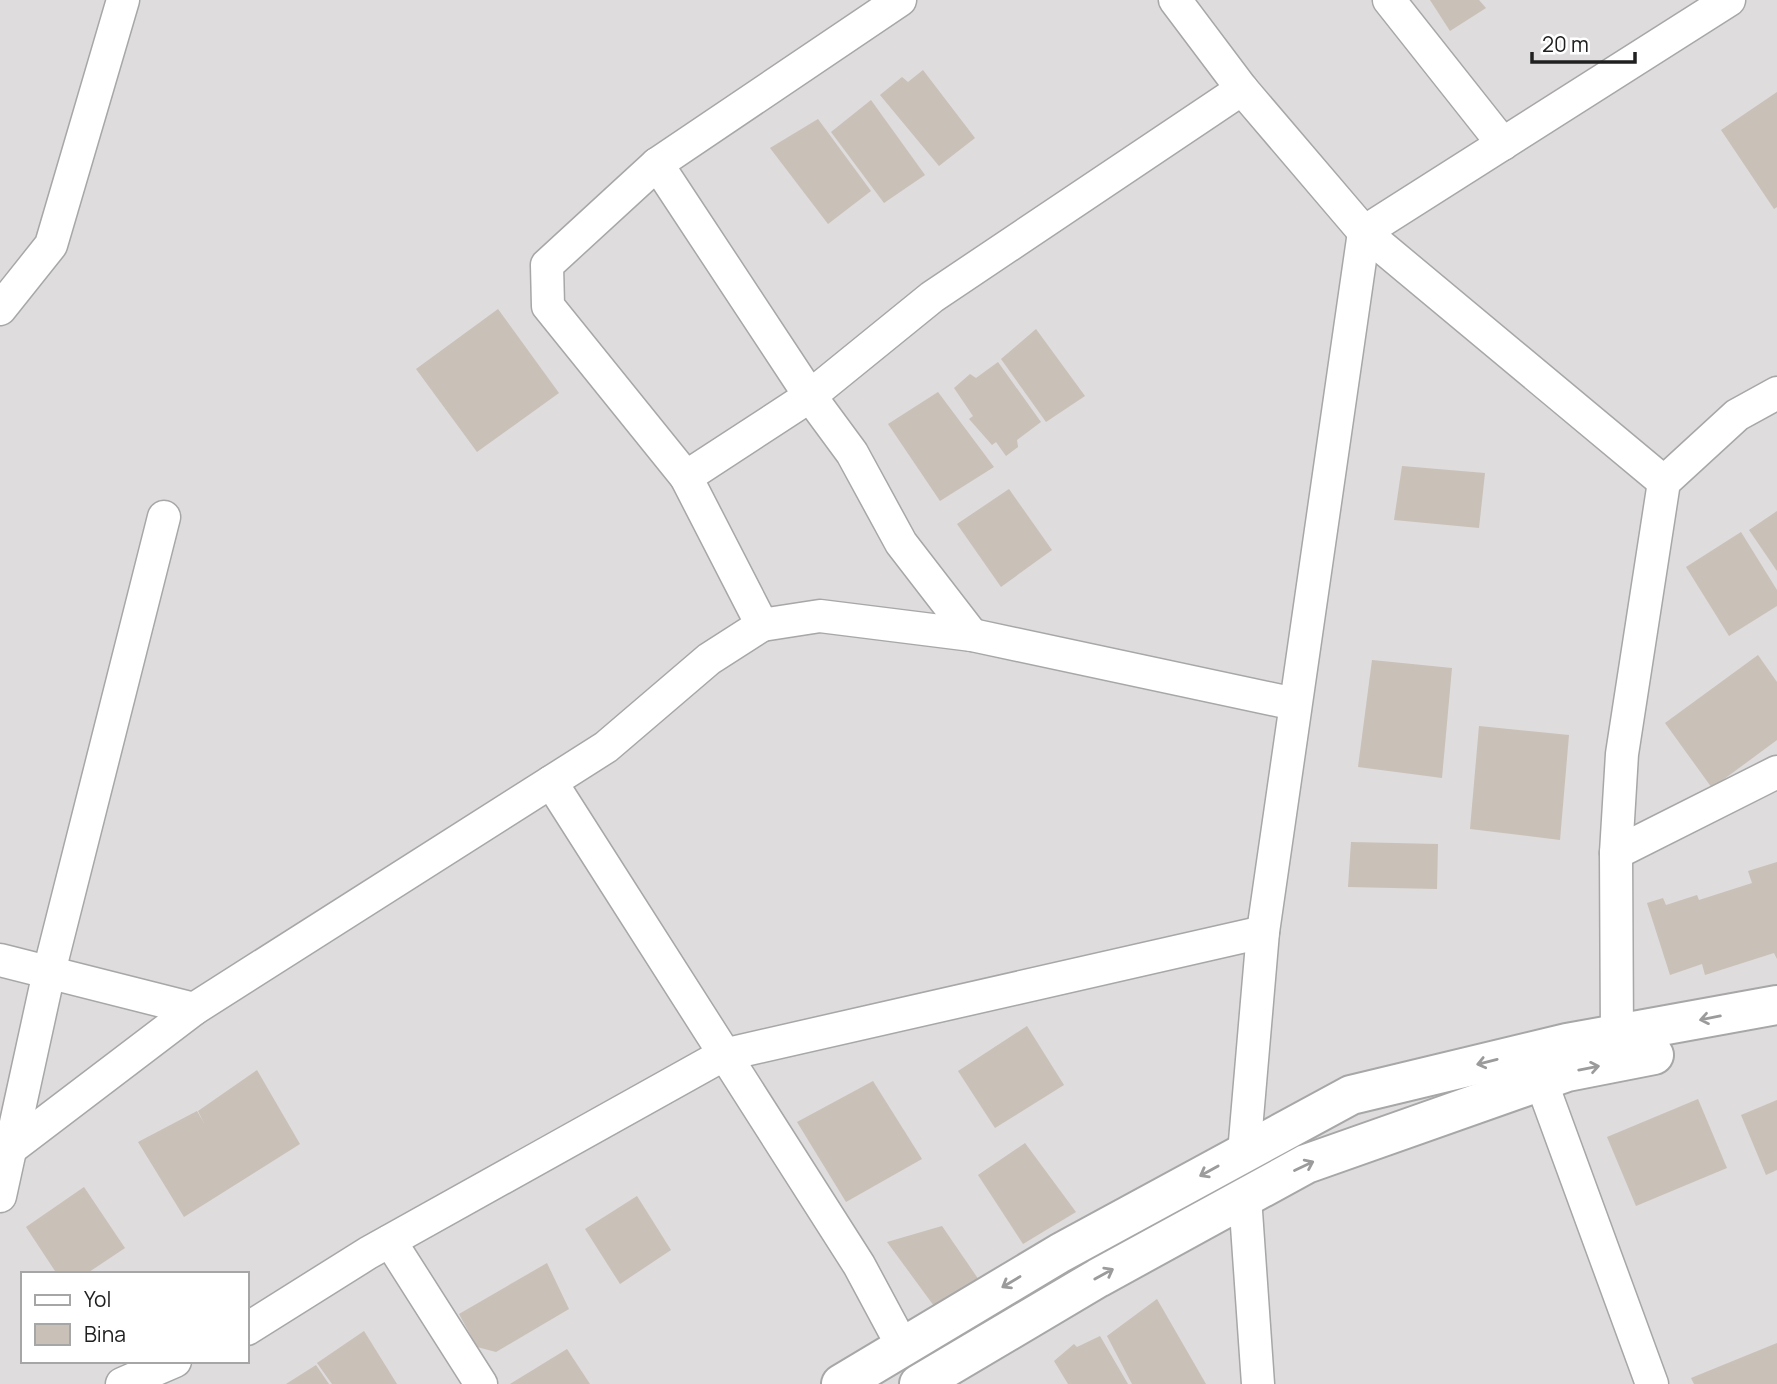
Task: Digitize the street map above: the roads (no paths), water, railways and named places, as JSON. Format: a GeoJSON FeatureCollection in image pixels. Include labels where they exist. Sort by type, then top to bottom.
{"type":"FeatureCollection","features":[{"type":"Feature","properties":{"kind":"street"},"geometry":{"type":"LineString","coordinates":[[0,309],[51,244],[123,0]]}},
{"type":"Feature","properties":{"kind":"street"},"geometry":{"type":"LineString","coordinates":[[762,625],[686,477],[548,306],[547,265],[657,164],[900,0]]}},
{"type":"Feature","properties":{"kind":"street"},"geometry":{"type":"LineString","coordinates":[[1175,0],[1242,89],[1364,232],[1664,482]]}},
{"type":"Feature","properties":{"kind":"street"},"geometry":{"type":"LineString","coordinates":[[1389,0],[1503,144]]}},
{"type":"Feature","properties":{"kind":"street"},"geometry":{"type":"LineString","coordinates":[[1244,1153],[1263,932],[1364,232],[1729,0]]}},
{"type":"Feature","properties":{"kind":"street"},"geometry":{"type":"LineString","coordinates":[[686,477],[810,396],[932,297],[1242,89]]}},
{"type":"Feature","properties":{"kind":"street"},"geometry":{"type":"LineString","coordinates":[[657,164],[810,396],[852,453],[901,543],[972,635]]}},
{"type":"Feature","properties":{"kind":"street"},"geometry":{"type":"LineString","coordinates":[[1616,1036],[1616,853],[1622,754],[1664,482],[1737,415],[1777,393]]}},
{"type":"Feature","properties":{"kind":"street"},"geometry":{"type":"LineString","coordinates":[[0,1196],[49,972],[164,517]]}},
{"type":"Feature","properties":{"kind":"street"},"geometry":{"type":"LineString","coordinates":[[10,1149],[194,1009],[606,747],[709,659],[762,625],[820,616],[972,635],[1295,705]]}},
{"type":"Feature","properties":{"kind":"street"},"geometry":{"type":"LineString","coordinates":[[1616,853],[1777,772]]}},
{"type":"Feature","properties":{"kind":"street"},"geometry":{"type":"LineString","coordinates":[[551,782],[859,1265],[903,1347]]}},
{"type":"Feature","properties":{"kind":"street"},"geometry":{"type":"LineString","coordinates":[[248,1328],[390,1241],[723,1055],[1263,932]]}},
{"type":"Feature","properties":{"kind":"street"},"geometry":{"type":"LineString","coordinates":[[0,960],[194,1009]]}},
{"type":"Feature","properties":{"kind":"street"},"geometry":{"type":"LineString","coordinates":[[841,1384],[1060,1253],[1351,1095],[1567,1043],[1777,1004]]}},
{"type":"Feature","properties":{"kind":"street"},"geometry":{"type":"LineString","coordinates":[[919,1384],[1098,1278],[1307,1164],[1567,1072],[1777,1031]]}},
{"type":"Feature","properties":{"kind":"street"},"geometry":{"type":"LineString","coordinates":[[1541,1081],[1652,1384]]}},
{"type":"Feature","properties":{"kind":"street"},"geometry":{"type":"LineString","coordinates":[[1245,1197],[1258,1384]]}},
{"type":"Feature","properties":{"kind":"street"},"geometry":{"type":"LineString","coordinates":[[390,1241],[481,1384]]}},
{"type":"Feature","properties":{"kind":"street"},"geometry":{"type":"LineString","coordinates":[[122,1384],[171,1363]]}}]}
